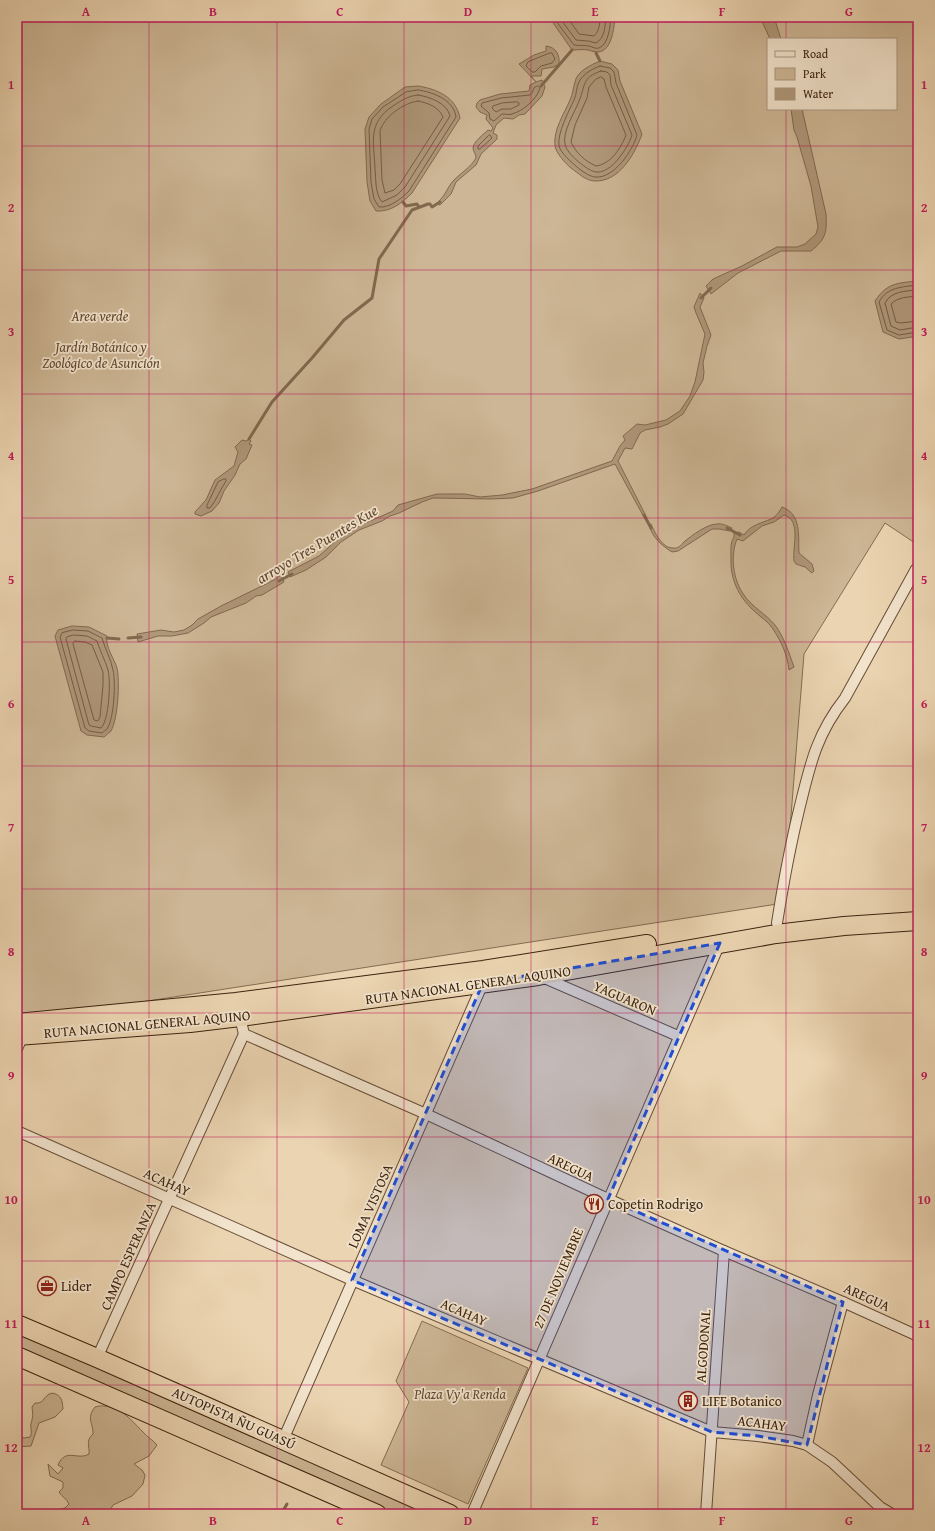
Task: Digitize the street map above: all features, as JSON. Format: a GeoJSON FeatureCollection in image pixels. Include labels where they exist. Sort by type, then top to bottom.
{"type":"FeatureCollection","features":[{"type":"Feature","properties":{"kind":"highway","name":"RUTA NACIONAL GENERAL AQUINO"},"geometry":{"type":"LineString","coordinates":[[240,1018],[483,970],[777,923],[918,910]]}},
{"type":"Feature","properties":{"kind":"highway","name":"RUTA NACIONAL GENERAL AQUINO"},"geometry":{"type":"LineString","coordinates":[[18,1036],[240,1018],[538,976],[776,934],[844,926],[918,921]]}},
{"type":"Feature","properties":{"kind":"highway","name":"AUTOPISTA ÑU GUASÚ"},"geometry":{"type":"LineString","coordinates":[[17,1324],[450,1514]]}},
{"type":"Feature","properties":{"kind":"highway"},"geometry":{"type":"LineString","coordinates":[[17,1356],[377,1514]]}},
{"type":"Feature","properties":{"kind":"street"},"geometry":{"type":"LineString","coordinates":[[777,923],[788,859],[811,760],[817,743],[832,714],[844,698],[916,569]]}},
{"type":"Feature","properties":{"kind":"street","name":"27 DE NOVIEMBRE"},"geometry":{"type":"LineString","coordinates":[[472,1514],[678,1036],[720,943]]}},
{"type":"Feature","properties":{"kind":"street","name":"YAGUARON"},"geometry":{"type":"LineString","coordinates":[[538,976],[678,1036]]}},
{"type":"Feature","properties":{"kind":"street","name":"LOMA VISTOSA"},"geometry":{"type":"LineString","coordinates":[[283,1440],[483,983]]}},
{"type":"Feature","properties":{"kind":"street","name":"AREGUA"},"geometry":{"type":"LineString","coordinates":[[240,1018],[426,1114],[608,1199],[918,1336]]}},
{"type":"Feature","properties":{"kind":"street","name":"CAMPO ESPERANZA"},"geometry":{"type":"LineString","coordinates":[[97,1358],[170,1198],[240,1018]]}},
{"type":"Feature","properties":{"kind":"street","name":"ACAHAY"},"geometry":{"type":"LineString","coordinates":[[17,1131],[352,1280],[712,1432],[758,1436],[793,1441],[807,1445],[832,1462],[880,1507],[892,1514]]}},
{"type":"Feature","properties":{"kind":"street","name":"ALGODONAL"},"geometry":{"type":"LineString","coordinates":[[706,1514],[724,1251]]}},
{"type":"Feature","properties":{"kind":"street"},"geometry":{"type":"LineString","coordinates":[[807,1445],[818,1395],[844,1302]]}},
{"type":"Feature","properties":{"kind":"highlighted area"},"geometry":{"type":"Polygon","coordinates":[[[720,943],[608,1199],[843,1302],[807,1445],[758,1436],[712,1432],[352,1280],[483,983],[720,943]]]}},
{"type":"Feature","properties":{"kind":"green space"},"geometry":{"type":"Polygon","coordinates":[[[17,17],[918,17],[918,545],[885,523],[804,654],[784,903],[141,1002],[31,1014],[17,1014],[17,17]]]}},
{"type":"Feature","properties":{"kind":"green space","name":"Plaza Vy'a Renda"},"geometry":{"type":"Polygon","coordinates":[[[422,1321],[528,1368],[468,1504],[381,1465],[409,1402],[396,1381],[422,1321]]]}},
{"type":"Feature","properties":{"kind":"green space"},"geometry":{"type":"Polygon","coordinates":[[[17,1333],[433,1514],[389,1514],[17,1352],[17,1333]]]}},
{"type":"Feature","properties":{"kind":"green space"},"geometry":{"type":"Polygon","coordinates":[[[53,1393],[61,1399],[63,1409],[55,1417],[39,1423],[31,1446],[17,1447],[17,1436],[24,1438],[30,1437],[31,1435],[33,1416],[32,1407],[35,1403],[40,1403],[49,1394],[53,1393]]]}},
{"type":"Feature","properties":{"kind":"green space"},"geometry":{"type":"Polygon","coordinates":[[[106,1406],[124,1413],[157,1445],[149,1456],[134,1464],[142,1470],[145,1475],[143,1484],[132,1496],[113,1505],[108,1514],[55,1514],[56,1510],[65,1508],[69,1504],[59,1492],[63,1488],[63,1482],[50,1476],[48,1464],[58,1474],[63,1468],[58,1465],[61,1460],[68,1455],[85,1456],[89,1454],[88,1441],[93,1434],[90,1418],[95,1407],[106,1406]]]}},
{"type":"Feature","properties":{"kind":"water"},"geometry":{"type":"Polygon","coordinates":[[[549,17],[615,17],[613,33],[606,48],[603,51],[594,52],[586,50],[572,50],[549,17]]]}},
{"type":"Feature","properties":{"kind":"water"},"geometry":{"type":"Polygon","coordinates":[[[760,17],[774,17],[781,38],[770,38],[760,17]]]}},
{"type":"Feature","properties":{"kind":"water"},"geometry":{"type":"Polygon","coordinates":[[[546,46],[552,48],[557,52],[559,64],[554,67],[542,69],[541,76],[531,76],[536,82],[519,64],[534,55],[546,51],[546,46]]]}},
{"type":"Feature","properties":{"kind":"water"},"geometry":{"type":"Polygon","coordinates":[[[600,61],[612,64],[618,70],[620,81],[642,134],[635,150],[619,172],[604,180],[592,181],[582,176],[567,164],[557,152],[555,140],[557,128],[571,98],[576,78],[585,69],[600,61]]]}},
{"type":"Feature","properties":{"kind":"water"},"geometry":{"type":"Polygon","coordinates":[[[542,80],[545,87],[542,96],[525,114],[519,115],[513,119],[504,118],[496,125],[493,133],[497,135],[497,139],[481,154],[476,165],[456,182],[451,194],[439,205],[437,203],[452,183],[476,158],[473,150],[475,143],[488,130],[491,131],[493,128],[486,119],[487,115],[480,112],[476,107],[477,103],[480,100],[500,94],[529,91],[530,85],[542,80]]]}},
{"type":"Feature","properties":{"kind":"water"},"geometry":{"type":"Polygon","coordinates":[[[418,86],[432,89],[445,95],[450,99],[458,111],[460,118],[412,193],[396,206],[387,210],[376,211],[370,201],[367,182],[365,129],[369,117],[381,104],[405,87],[418,86]]]}},
{"type":"Feature","properties":{"kind":"water"},"geometry":{"type":"Polygon","coordinates":[[[791,110],[802,110],[826,214],[826,230],[823,239],[811,251],[781,251],[738,273],[711,294],[706,286],[713,279],[742,266],[777,247],[797,247],[805,244],[816,234],[818,227],[811,186],[794,130],[791,110]]]}},
{"type":"Feature","properties":{"kind":"water"},"geometry":{"type":"Polygon","coordinates":[[[918,281],[918,336],[899,339],[883,332],[875,301],[879,295],[888,287],[898,283],[918,281]]]}},
{"type":"Feature","properties":{"kind":"water"},"geometry":{"type":"Polygon","coordinates":[[[700,293],[704,298],[700,307],[711,335],[703,363],[703,380],[683,414],[668,424],[645,430],[640,433],[632,449],[625,448],[618,461],[647,518],[645,519],[615,464],[538,491],[513,498],[433,498],[359,530],[341,542],[326,557],[306,570],[290,577],[288,572],[319,556],[338,539],[361,525],[393,511],[398,505],[437,494],[465,494],[480,497],[502,495],[532,489],[612,461],[625,440],[623,436],[637,424],[645,425],[666,420],[680,411],[690,396],[695,382],[705,334],[694,307],[700,293]]]}},
{"type":"Feature","properties":{"kind":"water"},"geometry":{"type":"Polygon","coordinates":[[[249,439],[251,441],[249,444],[252,445],[246,459],[240,464],[235,475],[224,491],[219,503],[212,511],[201,516],[195,514],[195,512],[206,500],[215,480],[234,466],[238,452],[235,447],[242,440],[246,441],[249,439]]]}},
{"type":"Feature","properties":{"kind":"water"},"geometry":{"type":"Polygon","coordinates":[[[782,507],[788,510],[796,520],[798,527],[799,553],[812,564],[814,571],[812,573],[805,567],[796,564],[794,561],[795,528],[790,518],[784,515],[774,522],[762,526],[743,541],[737,539],[733,560],[735,575],[740,589],[751,603],[775,625],[781,635],[794,667],[789,670],[784,649],[773,629],[748,605],[739,593],[732,573],[731,565],[731,547],[734,533],[739,532],[744,535],[749,529],[775,517],[782,507]]]}},
{"type":"Feature","properties":{"kind":"water"},"geometry":{"type":"Polygon","coordinates":[[[651,524],[657,536],[665,546],[675,548],[709,526],[721,524],[732,528],[730,531],[712,529],[678,551],[672,552],[661,544],[655,537],[649,525],[651,524]]]}},
{"type":"Feature","properties":{"kind":"water"},"geometry":{"type":"Polygon","coordinates":[[[281,575],[284,582],[262,595],[256,596],[246,603],[211,617],[188,633],[172,636],[158,636],[138,642],[137,634],[161,630],[174,632],[184,630],[198,619],[281,575]]]}},
{"type":"Feature","properties":{"kind":"water"},"geometry":{"type":"Polygon","coordinates":[[[72,626],[89,627],[107,636],[108,648],[117,668],[117,709],[111,731],[104,737],[87,735],[81,731],[55,636],[58,630],[72,626]]]}},
{"type":"Feature","properties":{"kind":"waterway"},"geometry":{"type":"LineString","coordinates":[[541,86],[572,50]]}},
{"type":"Feature","properties":{"kind":"waterway"},"geometry":{"type":"LineString","coordinates":[[596,53],[600,61]]}},
{"type":"Feature","properties":{"kind":"waterway"},"geometry":{"type":"LineString","coordinates":[[403,202],[406,206],[417,204],[419,207]]}},
{"type":"Feature","properties":{"kind":"waterway"},"geometry":{"type":"LineString","coordinates":[[249,439],[272,402],[344,320],[372,298],[379,259],[412,210],[428,204],[432,207],[440,202]]}},
{"type":"Feature","properties":{"kind":"waterway","name":"arroyo Tres Puentes Kue"},"geometry":{"type":"LineString","coordinates":[[701,298],[711,288]]}},
{"type":"Feature","properties":{"kind":"waterway"},"geometry":{"type":"LineString","coordinates":[[644,515],[651,528]]}},
{"type":"Feature","properties":{"kind":"waterway"},"geometry":{"type":"LineString","coordinates":[[727,528],[740,535]]}},
{"type":"Feature","properties":{"kind":"waterway","name":"arroyo Tres Puentes Kue"},"geometry":{"type":"LineString","coordinates":[[279,581],[292,574]]}},
{"type":"Feature","properties":{"kind":"waterway","name":"arroyo Tres Puentes Kue"},"geometry":{"type":"LineString","coordinates":[[128,638],[141,637]]}},
{"type":"Feature","properties":{"kind":"waterway","name":"arroyo Tres Puentes Kue"},"geometry":{"type":"LineString","coordinates":[[107,638],[119,639]]}},
{"type":"Feature","properties":{"kind":"waterway"},"geometry":{"type":"LineString","coordinates":[[281,1514],[287,1504]]}},
{"type":"Feature","properties":{"kind":"place","name":"Copetin Rodrigo"},"geometry":{"type":"Point","coordinates":[594,1204]}},
{"type":"Feature","properties":{"kind":"place","name":"Lider"},"geometry":{"type":"Point","coordinates":[47,1286]}},
{"type":"Feature","properties":{"kind":"place","name":"LIFE Botanico"},"geometry":{"type":"Point","coordinates":[688,1401]}},
{"type":"Feature","properties":{"kind":"park label","name":"Area verde"},"geometry":{"type":"Point","coordinates":[100,316]}},
{"type":"Feature","properties":{"kind":"park label","name":"Jardín Botánico y Zoológico de Asunción"},"geometry":{"type":"Point","coordinates":[101,356]}}]}
